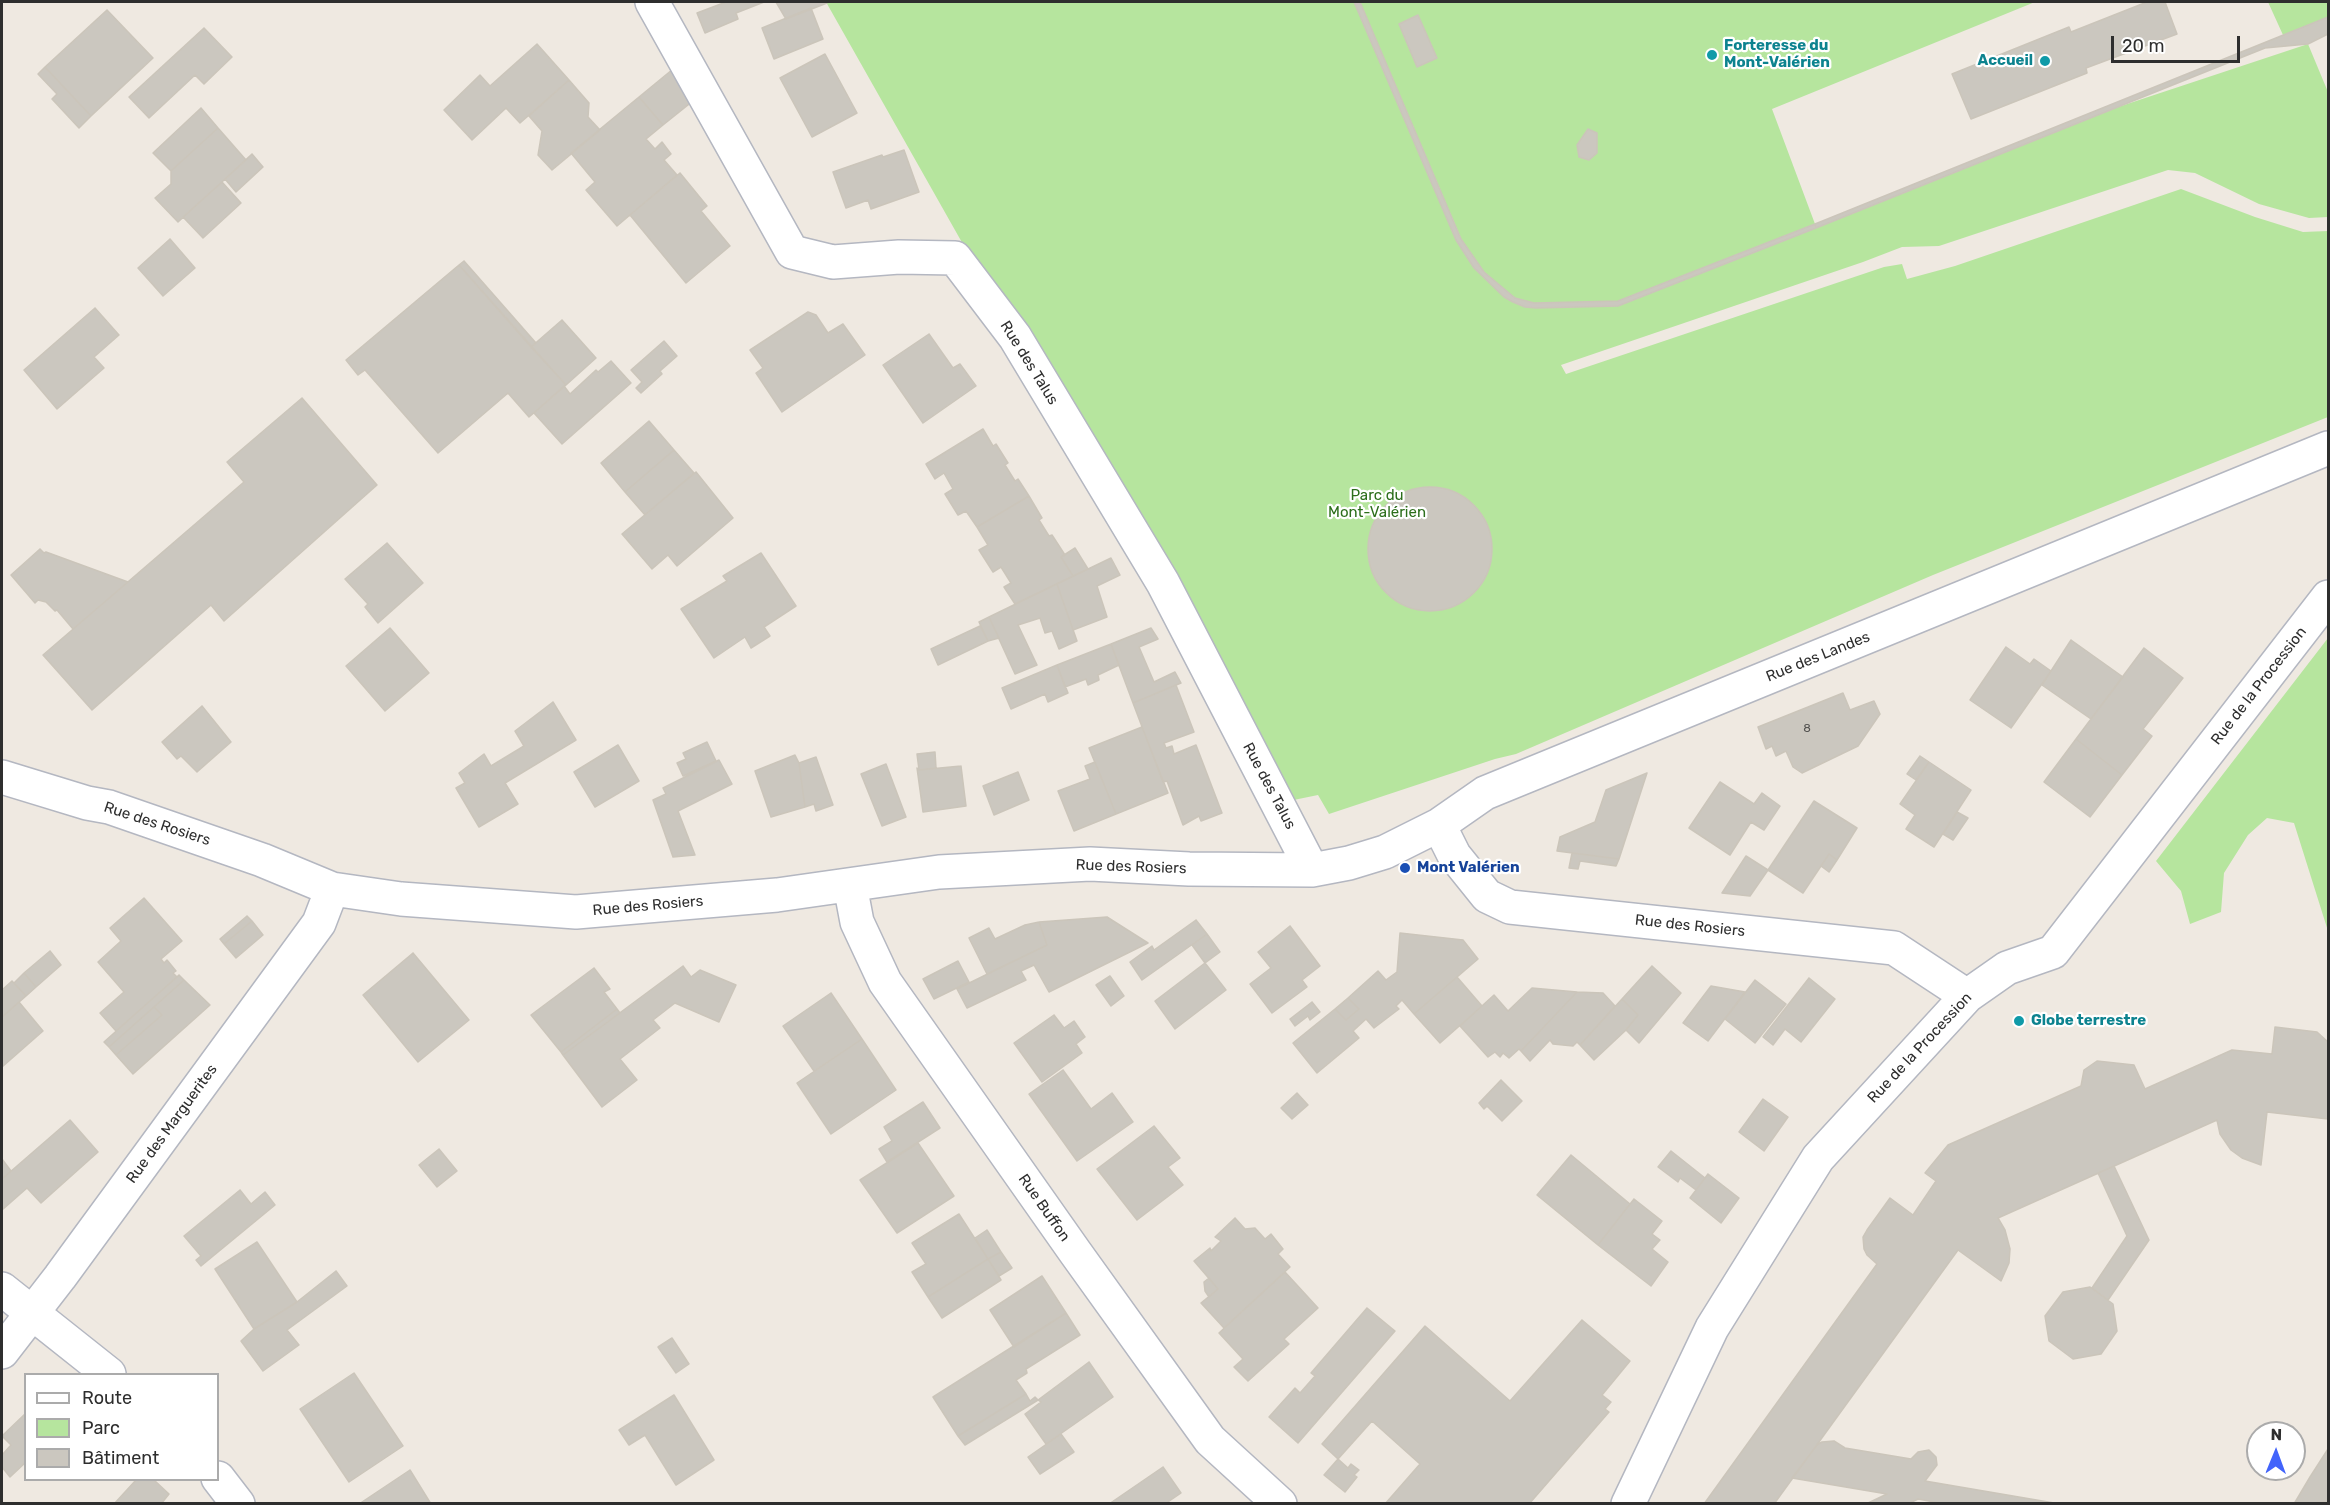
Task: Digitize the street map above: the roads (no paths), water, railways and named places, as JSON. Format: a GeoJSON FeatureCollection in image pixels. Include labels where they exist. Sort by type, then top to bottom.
{"type":"FeatureCollection","features":[{"type":"Feature","properties":{"kind":"street","name":"Rue des Talus"},"geometry":{"type":"LineString","coordinates":[[652,2],[792,252],[833,262],[899,257],[955,258],[1015,337],[1163,583],[1312,870]]}},
{"type":"Feature","properties":{"kind":"street","name":"Rue des Landes"},"geometry":{"type":"LineString","coordinates":[[1312,870],[1349,863],[1385,852],[1439,825],[1485,793],[2328,448]]}},
{"type":"Feature","properties":{"kind":"street","name":"Rue de la Procession"},"geometry":{"type":"LineString","coordinates":[[1628,1503],[1712,1328],[1818,1158],[1966,996],[2007,968],[2053,952],[2328,597]]}},
{"type":"Feature","properties":{"kind":"street","name":"Rue des Rosiers"},"geometry":{"type":"LineString","coordinates":[[2,777],[109,807],[262,860],[332,889],[401,899],[576,912],[777,895],[939,872],[1090,864],[1189,869],[1312,870]]}},
{"type":"Feature","properties":{"kind":"street","name":"Rue des Rosiers"},"geometry":{"type":"LineString","coordinates":[[1439,825],[1454,855],[1487,896],[1510,907],[1894,948],[1966,996]]}},
{"type":"Feature","properties":{"kind":"street","name":"Rue Buffon"},"geometry":{"type":"LineString","coordinates":[[850,885],[857,922],[885,982],[1210,1440],[1280,1503]]}},
{"type":"Feature","properties":{"kind":"street","name":"Rue des Marguerites"},"geometry":{"type":"LineString","coordinates":[[2,1352],[320,923],[332,889]]}},
{"type":"Feature","properties":{"kind":"street"},"geometry":{"type":"LineString","coordinates":[[2,1289],[108,1373]]}},
{"type":"Feature","properties":{"kind":"street"},"geometry":{"type":"LineString","coordinates":[[219,1479],[238,1503]]}},
{"type":"Feature","properties":{"kind":"place","name":"Forteresse du Mont-Valérien"},"geometry":{"type":"Point","coordinates":[1712,55]}},
{"type":"Feature","properties":{"kind":"place","name":"Accueil"},"geometry":{"type":"Point","coordinates":[2045,61]}},
{"type":"Feature","properties":{"kind":"place","name":"Mont Valérien"},"geometry":{"type":"Point","coordinates":[1405,868]}},
{"type":"Feature","properties":{"kind":"place","name":"Globe terrestre"},"geometry":{"type":"Point","coordinates":[2019,1021]}},
{"type":"Feature","properties":{"kind":"park label","name":"Parc du Mont-Valérien"},"geometry":{"type":"Point","coordinates":[1377,504]}}]}
